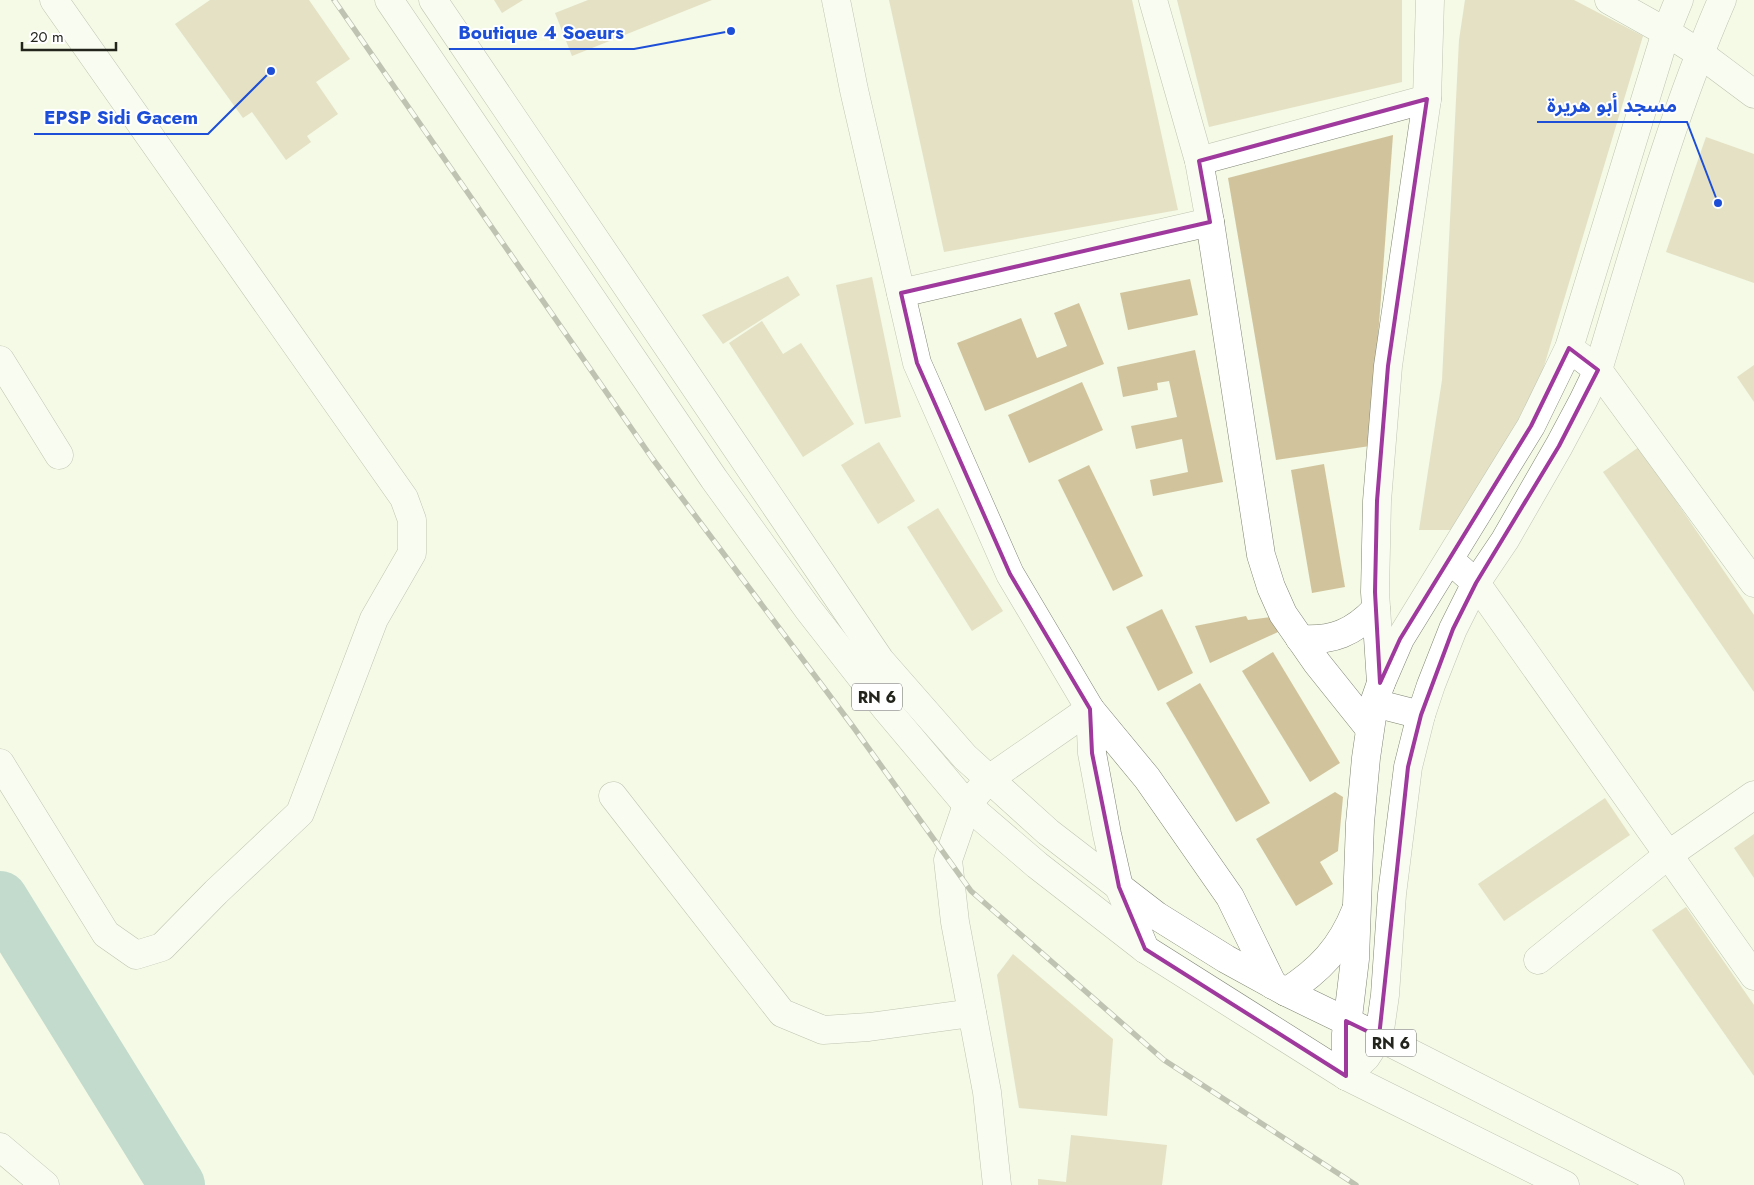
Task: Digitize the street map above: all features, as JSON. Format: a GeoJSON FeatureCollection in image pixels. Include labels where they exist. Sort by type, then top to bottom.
{"type":"FeatureCollection","features":[{"type":"Feature","properties":{"kind":"main road"},"geometry":{"type":"LineString","coordinates":[[0,763],[106,934],[136,956],[162,947],[216,892],[300,813],[374,620],[412,553],[412,520],[404,498],[54,0]]}},
{"type":"Feature","properties":{"kind":"main road","name":"RN 6"},"geometry":{"type":"LineString","coordinates":[[389,0],[714,478],[808,609],[869,687],[967,805],[1037,865],[1145,949],[1346,1076],[1565,1185]]}},
{"type":"Feature","properties":{"kind":"main road","name":"RN 6"},"geometry":{"type":"LineString","coordinates":[[433,0],[880,660],[965,757],[1048,832],[1119,888],[1157,916],[1226,959],[1279,988],[1670,1185]]}},
{"type":"Feature","properties":{"kind":"main road"},"geometry":{"type":"LineString","coordinates":[[836,0],[854,90],[917,363],[1010,574],[1090,709],[1147,778],[1230,897],[1279,988],[1305,980],[1332,954],[1349,929],[1356,910]]}},
{"type":"Feature","properties":{"kind":"main road"},"geometry":{"type":"LineString","coordinates":[[1153,0],[1199,161],[1262,555],[1271,587],[1283,614],[1300,639],[1375,705],[1421,715]]}},
{"type":"Feature","properties":{"kind":"main road"},"geometry":{"type":"LineString","coordinates":[[1346,1076],[1345,1044],[1355,958],[1360,822],[1375,705],[1377,501],[1388,366],[1427,99],[1430,0]]}},
{"type":"Feature","properties":{"kind":"main road"},"geometry":{"type":"LineString","coordinates":[[1609,0],[1699,53],[1754,94]]}},
{"type":"Feature","properties":{"kind":"main road"},"geometry":{"type":"LineString","coordinates":[[1375,705],[1400,639],[1531,426],[1569,348],[1666,32],[1680,0]]}},
{"type":"Feature","properties":{"kind":"main road"},"geometry":{"type":"LineString","coordinates":[[1346,1076],[1366,1057],[1379,1037],[1385,995],[1392,894],[1408,767],[1421,715],[1453,629],[1476,583],[1505,540],[1583,402],[1598,370],[1665,151],[1699,53],[1722,0]]}},
{"type":"Feature","properties":{"kind":"main road"},"geometry":{"type":"LineString","coordinates":[[1199,161],[1427,99]]}},
{"type":"Feature","properties":{"kind":"main road"},"geometry":{"type":"LineString","coordinates":[[901,293],[1210,222]]}},
{"type":"Feature","properties":{"kind":"main road"},"geometry":{"type":"LineString","coordinates":[[1569,348],[1598,370],[1754,583]]}},
{"type":"Feature","properties":{"kind":"main road"},"geometry":{"type":"LineString","coordinates":[[0,360],[59,455]]}},
{"type":"Feature","properties":{"kind":"main road"},"geometry":{"type":"LineString","coordinates":[[1450,560],[1476,583],[1754,976]]}},
{"type":"Feature","properties":{"kind":"main road"},"geometry":{"type":"LineString","coordinates":[[1300,639],[1328,638],[1342,634],[1366,619],[1376,608]]}},
{"type":"Feature","properties":{"kind":"main road"},"geometry":{"type":"LineString","coordinates":[[997,1185],[987,1092],[955,922],[948,860],[967,805],[989,779],[1090,709]]}},
{"type":"Feature","properties":{"kind":"main road"},"geometry":{"type":"LineString","coordinates":[[1090,709],[1092,753],[1119,888],[1145,949]]}},
{"type":"Feature","properties":{"kind":"main road"},"geometry":{"type":"LineString","coordinates":[[1538,960],[1668,856],[1754,795]]}},
{"type":"Feature","properties":{"kind":"main road"},"geometry":{"type":"LineString","coordinates":[[613,796],[782,1013],[823,1030],[868,1027],[972,1013]]}},
{"type":"Feature","properties":{"kind":"main road"},"geometry":{"type":"LineString","coordinates":[[0,1147],[45,1185]]}},
{"type":"Feature","properties":{"kind":"highlighted area"},"geometry":{"type":"Polygon","coordinates":[[[1427,99],[1388,366],[1377,501],[1375,592],[1380,683],[1400,639],[1531,426],[1569,348],[1598,370],[1559,446],[1476,583],[1453,629],[1421,715],[1408,767],[1379,1037],[1346,1021],[1346,1076],[1145,949],[1119,887],[1092,753],[1090,709],[1010,574],[917,363],[901,293],[1210,222],[1199,161],[1427,99]]]}},
{"type":"Feature","properties":{"kind":"building"},"geometry":{"type":"Polygon","coordinates":[[[210,0],[309,0],[350,59],[316,82],[338,114],[307,136],[311,142],[286,160],[252,112],[243,118],[175,24],[210,0]]]}},
{"type":"Feature","properties":{"kind":"building"},"geometry":{"type":"Polygon","coordinates":[[[494,0],[523,0],[502,13],[494,0]]]}},
{"type":"Feature","properties":{"kind":"building"},"geometry":{"type":"Polygon","coordinates":[[[588,0],[712,0],[572,56],[555,13],[588,0]]]}},
{"type":"Feature","properties":{"kind":"building"},"geometry":{"type":"Polygon","coordinates":[[[889,0],[1132,0],[1178,210],[944,252],[889,0]]]}},
{"type":"Feature","properties":{"kind":"building"},"geometry":{"type":"Polygon","coordinates":[[[1177,0],[1402,0],[1402,82],[1209,127],[1177,0]]]}},
{"type":"Feature","properties":{"kind":"building"},"geometry":{"type":"Polygon","coordinates":[[[1465,0],[1574,0],[1643,36],[1536,393],[1454,530],[1419,530],[1442,380],[1459,40],[1465,0]]]}},
{"type":"Feature","properties":{"kind":"building"},"geometry":{"type":"Polygon","coordinates":[[[1393,135],[1370,446],[1276,460],[1228,178],[1393,135]]]}},
{"type":"Feature","properties":{"kind":"building"},"geometry":{"type":"Polygon","coordinates":[[[1706,137],[1754,154],[1754,283],[1666,252],[1706,137]]]}},
{"type":"Feature","properties":{"kind":"building"},"geometry":{"type":"Polygon","coordinates":[[[788,276],[800,295],[723,344],[702,315],[788,276]]]}},
{"type":"Feature","properties":{"kind":"building"},"geometry":{"type":"Polygon","coordinates":[[[872,277],[901,417],[865,424],[836,285],[872,277]]]}},
{"type":"Feature","properties":{"kind":"building"},"geometry":{"type":"Polygon","coordinates":[[[1190,279],[1198,315],[1128,330],[1120,293],[1190,279]]]}},
{"type":"Feature","properties":{"kind":"building"},"geometry":{"type":"Polygon","coordinates":[[[1079,303],[1104,364],[985,411],[957,343],[1021,318],[1037,358],[1067,346],[1054,313],[1079,303]]]}},
{"type":"Feature","properties":{"kind":"building"},"geometry":{"type":"Polygon","coordinates":[[[762,321],[783,354],[801,343],[854,424],[803,457],[729,343],[762,321]]]}},
{"type":"Feature","properties":{"kind":"building"},"geometry":{"type":"Polygon","coordinates":[[[1195,350],[1223,482],[1153,496],[1150,480],[1188,472],[1182,439],[1136,449],[1131,426],[1177,417],[1169,381],[1157,383],[1158,390],[1123,397],[1117,367],[1195,350]]]}},
{"type":"Feature","properties":{"kind":"building"},"geometry":{"type":"Polygon","coordinates":[[[1754,365],[1754,402],[1737,377],[1754,365]]]}},
{"type":"Feature","properties":{"kind":"building"},"geometry":{"type":"Polygon","coordinates":[[[1082,382],[1103,430],[1029,463],[1008,415],[1082,382]]]}},
{"type":"Feature","properties":{"kind":"building"},"geometry":{"type":"Polygon","coordinates":[[[879,442],[915,501],[878,524],[841,465],[879,442]]]}},
{"type":"Feature","properties":{"kind":"building"},"geometry":{"type":"Polygon","coordinates":[[[1639,447],[1754,615],[1754,692],[1603,472],[1639,447]]]}},
{"type":"Feature","properties":{"kind":"building"},"geometry":{"type":"Polygon","coordinates":[[[1324,464],[1345,587],[1312,593],[1291,470],[1324,464]]]}},
{"type":"Feature","properties":{"kind":"building"},"geometry":{"type":"Polygon","coordinates":[[[1089,465],[1143,576],[1113,591],[1058,480],[1089,465]]]}},
{"type":"Feature","properties":{"kind":"building"},"geometry":{"type":"Polygon","coordinates":[[[938,508],[1003,611],[972,631],[907,527],[938,508]]]}},
{"type":"Feature","properties":{"kind":"building"},"geometry":{"type":"Polygon","coordinates":[[[1162,609],[1193,673],[1158,691],[1126,627],[1162,609]]]}},
{"type":"Feature","properties":{"kind":"building"},"geometry":{"type":"Polygon","coordinates":[[[1246,616],[1248,620],[1271,617],[1278,632],[1210,663],[1195,626],[1246,616]]]}},
{"type":"Feature","properties":{"kind":"building"},"geometry":{"type":"Polygon","coordinates":[[[1273,652],[1340,763],[1310,782],[1242,671],[1273,652]]]}},
{"type":"Feature","properties":{"kind":"building"},"geometry":{"type":"Polygon","coordinates":[[[1200,683],[1270,803],[1236,822],[1166,703],[1200,683]]]}},
{"type":"Feature","properties":{"kind":"building"},"geometry":{"type":"Polygon","coordinates":[[[1335,792],[1343,797],[1338,851],[1320,862],[1333,884],[1296,906],[1256,839],[1335,792]]]}},
{"type":"Feature","properties":{"kind":"building"},"geometry":{"type":"Polygon","coordinates":[[[1605,798],[1630,835],[1504,921],[1478,884],[1605,798]]]}},
{"type":"Feature","properties":{"kind":"building"},"geometry":{"type":"Polygon","coordinates":[[[1754,834],[1754,878],[1734,848],[1754,834]]]}},
{"type":"Feature","properties":{"kind":"building"},"geometry":{"type":"Polygon","coordinates":[[[1686,907],[1754,1005],[1754,1076],[1652,930],[1686,907]]]}},
{"type":"Feature","properties":{"kind":"building"},"geometry":{"type":"Polygon","coordinates":[[[1013,954],[1113,1039],[1107,1116],[1019,1108],[997,975],[1013,954]]]}},
{"type":"Feature","properties":{"kind":"building"},"geometry":{"type":"Polygon","coordinates":[[[1071,1135],[1167,1145],[1162,1185],[1038,1185],[1038,1179],[1066,1182],[1071,1135]]]}},
{"type":"Feature","properties":{"kind":"waterway"},"geometry":{"type":"LineString","coordinates":[[0,899],[177,1185]]}},
{"type":"Feature","properties":{"kind":"railway"},"geometry":{"type":"LineString","coordinates":[[334,0],[652,458],[854,728],[971,891],[1164,1060],[1356,1185]]}},
{"type":"Feature","properties":{"kind":"place","name":"Boutique 4 Soeurs"},"geometry":{"type":"Point","coordinates":[731,31]}},
{"type":"Feature","properties":{"kind":"place","name":"EPSP Sidi Gacem"},"geometry":{"type":"Point","coordinates":[271,71]}},
{"type":"Feature","properties":{"kind":"place","name":"مسجد أبو هريرة"},"geometry":{"type":"Point","coordinates":[1718,203]}}]}
